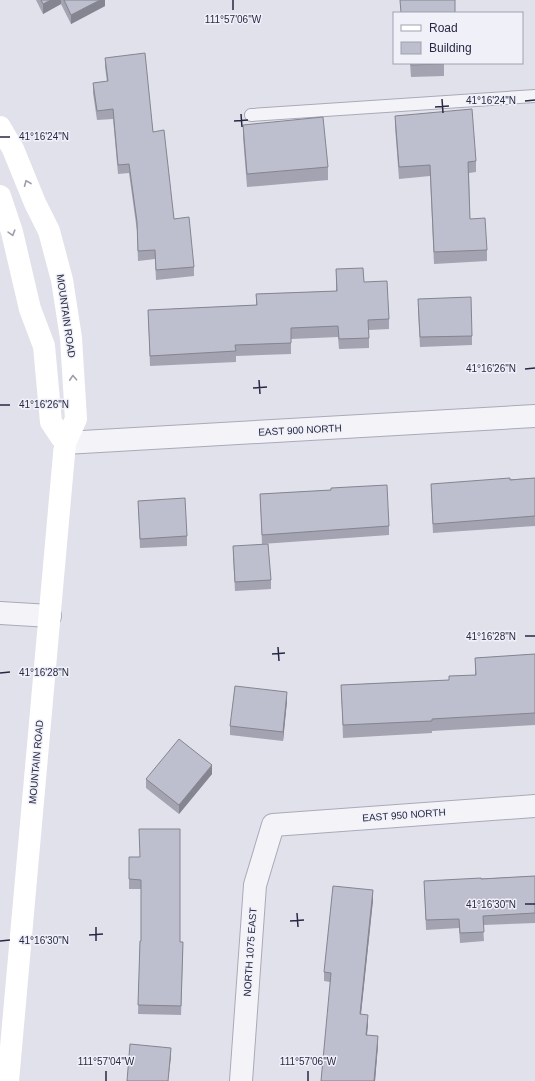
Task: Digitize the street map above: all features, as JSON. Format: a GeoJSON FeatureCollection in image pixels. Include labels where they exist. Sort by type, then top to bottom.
{"type":"FeatureCollection","features":[{"type":"Feature","properties":{"kind":"street","name":"MOUNTAIN ROAD"},"geometry":{"type":"LineString","coordinates":[[0,127],[13,149],[35,203],[49,231],[62,280],[71,338],[76,419],[64,443],[8,1081]]}},
{"type":"Feature","properties":{"kind":"street"},"geometry":{"type":"LineString","coordinates":[[0,196],[12,232],[30,309],[44,346],[51,422],[64,443]]}},
{"type":"Feature","properties":{"kind":"street","name":"EAST 900 NORTH"},"geometry":{"type":"LineString","coordinates":[[64,443],[535,416]]}},
{"type":"Feature","properties":{"kind":"street"},"geometry":{"type":"LineString","coordinates":[[0,613],[50,616]]}},
{"type":"Feature","properties":{"kind":"street","name":"EAST 950 NORTH"},"geometry":{"type":"LineString","coordinates":[[274,824],[535,806]]}},
{"type":"Feature","properties":{"kind":"street","name":"NORTH 1075 EAST"},"geometry":{"type":"LineString","coordinates":[[241,1081],[256,885],[274,824]]}},
{"type":"Feature","properties":{"kind":"lane"},"geometry":{"type":"LineString","coordinates":[[251,115],[535,96]]}},
{"type":"Feature","properties":{"kind":"building"},"geometry":{"type":"Polygon","coordinates":[[[41,0],[51,0],[43,4],[41,0]]]}},
{"type":"Feature","properties":{"kind":"building"},"geometry":{"type":"Polygon","coordinates":[[[64,0],[100,0],[71,15],[64,0]]]}},
{"type":"Feature","properties":{"kind":"building"},"geometry":{"type":"Polygon","coordinates":[[[400,0],[455,0],[455,12],[401,12],[400,0]]]}},
{"type":"Feature","properties":{"kind":"building"},"geometry":{"type":"Polygon","coordinates":[[[145,53],[153,132],[164,130],[174,219],[189,217],[194,267],[156,270],[155,250],[138,251],[137,222],[129,164],[118,165],[113,109],[97,111],[93,83],[108,81],[105,58],[145,53]]]}},
{"type":"Feature","properties":{"kind":"building"},"geometry":{"type":"Polygon","coordinates":[[[411,64],[444,64],[411,65],[411,64]]]}},
{"type":"Feature","properties":{"kind":"building"},"geometry":{"type":"Polygon","coordinates":[[[472,109],[476,161],[468,162],[470,219],[485,218],[487,250],[434,252],[430,165],[399,167],[395,116],[472,109]]]}},
{"type":"Feature","properties":{"kind":"building"},"geometry":{"type":"Polygon","coordinates":[[[323,117],[328,167],[247,174],[243,125],[323,117]]]}},
{"type":"Feature","properties":{"kind":"building"},"geometry":{"type":"Polygon","coordinates":[[[363,268],[364,282],[387,281],[389,319],[368,320],[369,338],[339,339],[338,326],[291,328],[291,343],[235,345],[236,351],[150,356],[148,310],[257,305],[256,294],[337,291],[336,269],[363,268]]]}},
{"type":"Feature","properties":{"kind":"building"},"geometry":{"type":"Polygon","coordinates":[[[471,297],[472,336],[420,337],[418,299],[471,297]]]}},
{"type":"Feature","properties":{"kind":"building"},"geometry":{"type":"Polygon","coordinates":[[[510,478],[510,480],[535,478],[535,516],[433,524],[431,484],[510,478]]]}},
{"type":"Feature","properties":{"kind":"building"},"geometry":{"type":"Polygon","coordinates":[[[387,485],[389,526],[262,535],[260,494],[387,485]]]}},
{"type":"Feature","properties":{"kind":"building"},"geometry":{"type":"Polygon","coordinates":[[[185,498],[187,536],[140,539],[138,501],[185,498]]]}},
{"type":"Feature","properties":{"kind":"building"},"geometry":{"type":"Polygon","coordinates":[[[268,544],[271,580],[235,582],[233,546],[268,544]]]}},
{"type":"Feature","properties":{"kind":"building"},"geometry":{"type":"Polygon","coordinates":[[[535,654],[535,713],[432,719],[432,721],[343,725],[341,685],[449,680],[449,676],[476,675],[475,658],[535,654]]]}},
{"type":"Feature","properties":{"kind":"building"},"geometry":{"type":"Polygon","coordinates":[[[235,686],[287,692],[283,732],[230,726],[235,686]]]}},
{"type":"Feature","properties":{"kind":"building"},"geometry":{"type":"Polygon","coordinates":[[[179,739],[212,765],[179,805],[146,779],[179,739]]]}},
{"type":"Feature","properties":{"kind":"building"},"geometry":{"type":"Polygon","coordinates":[[[139,829],[180,829],[180,942],[183,942],[181,1006],[138,1005],[141,941],[141,880],[129,879],[129,857],[140,857],[139,829]]]}},
{"type":"Feature","properties":{"kind":"building"},"geometry":{"type":"Polygon","coordinates":[[[535,876],[535,913],[483,916],[484,932],[460,933],[459,919],[426,920],[424,881],[535,876]]]}},
{"type":"Feature","properties":{"kind":"building"},"geometry":{"type":"Polygon","coordinates":[[[333,886],[373,890],[360,1014],[368,1015],[366,1035],[378,1036],[374,1081],[321,1081],[331,973],[324,972],[333,886]]]}},
{"type":"Feature","properties":{"kind":"building"},"geometry":{"type":"Polygon","coordinates":[[[130,1044],[171,1048],[168,1081],[127,1081],[130,1044]]]}}]}
